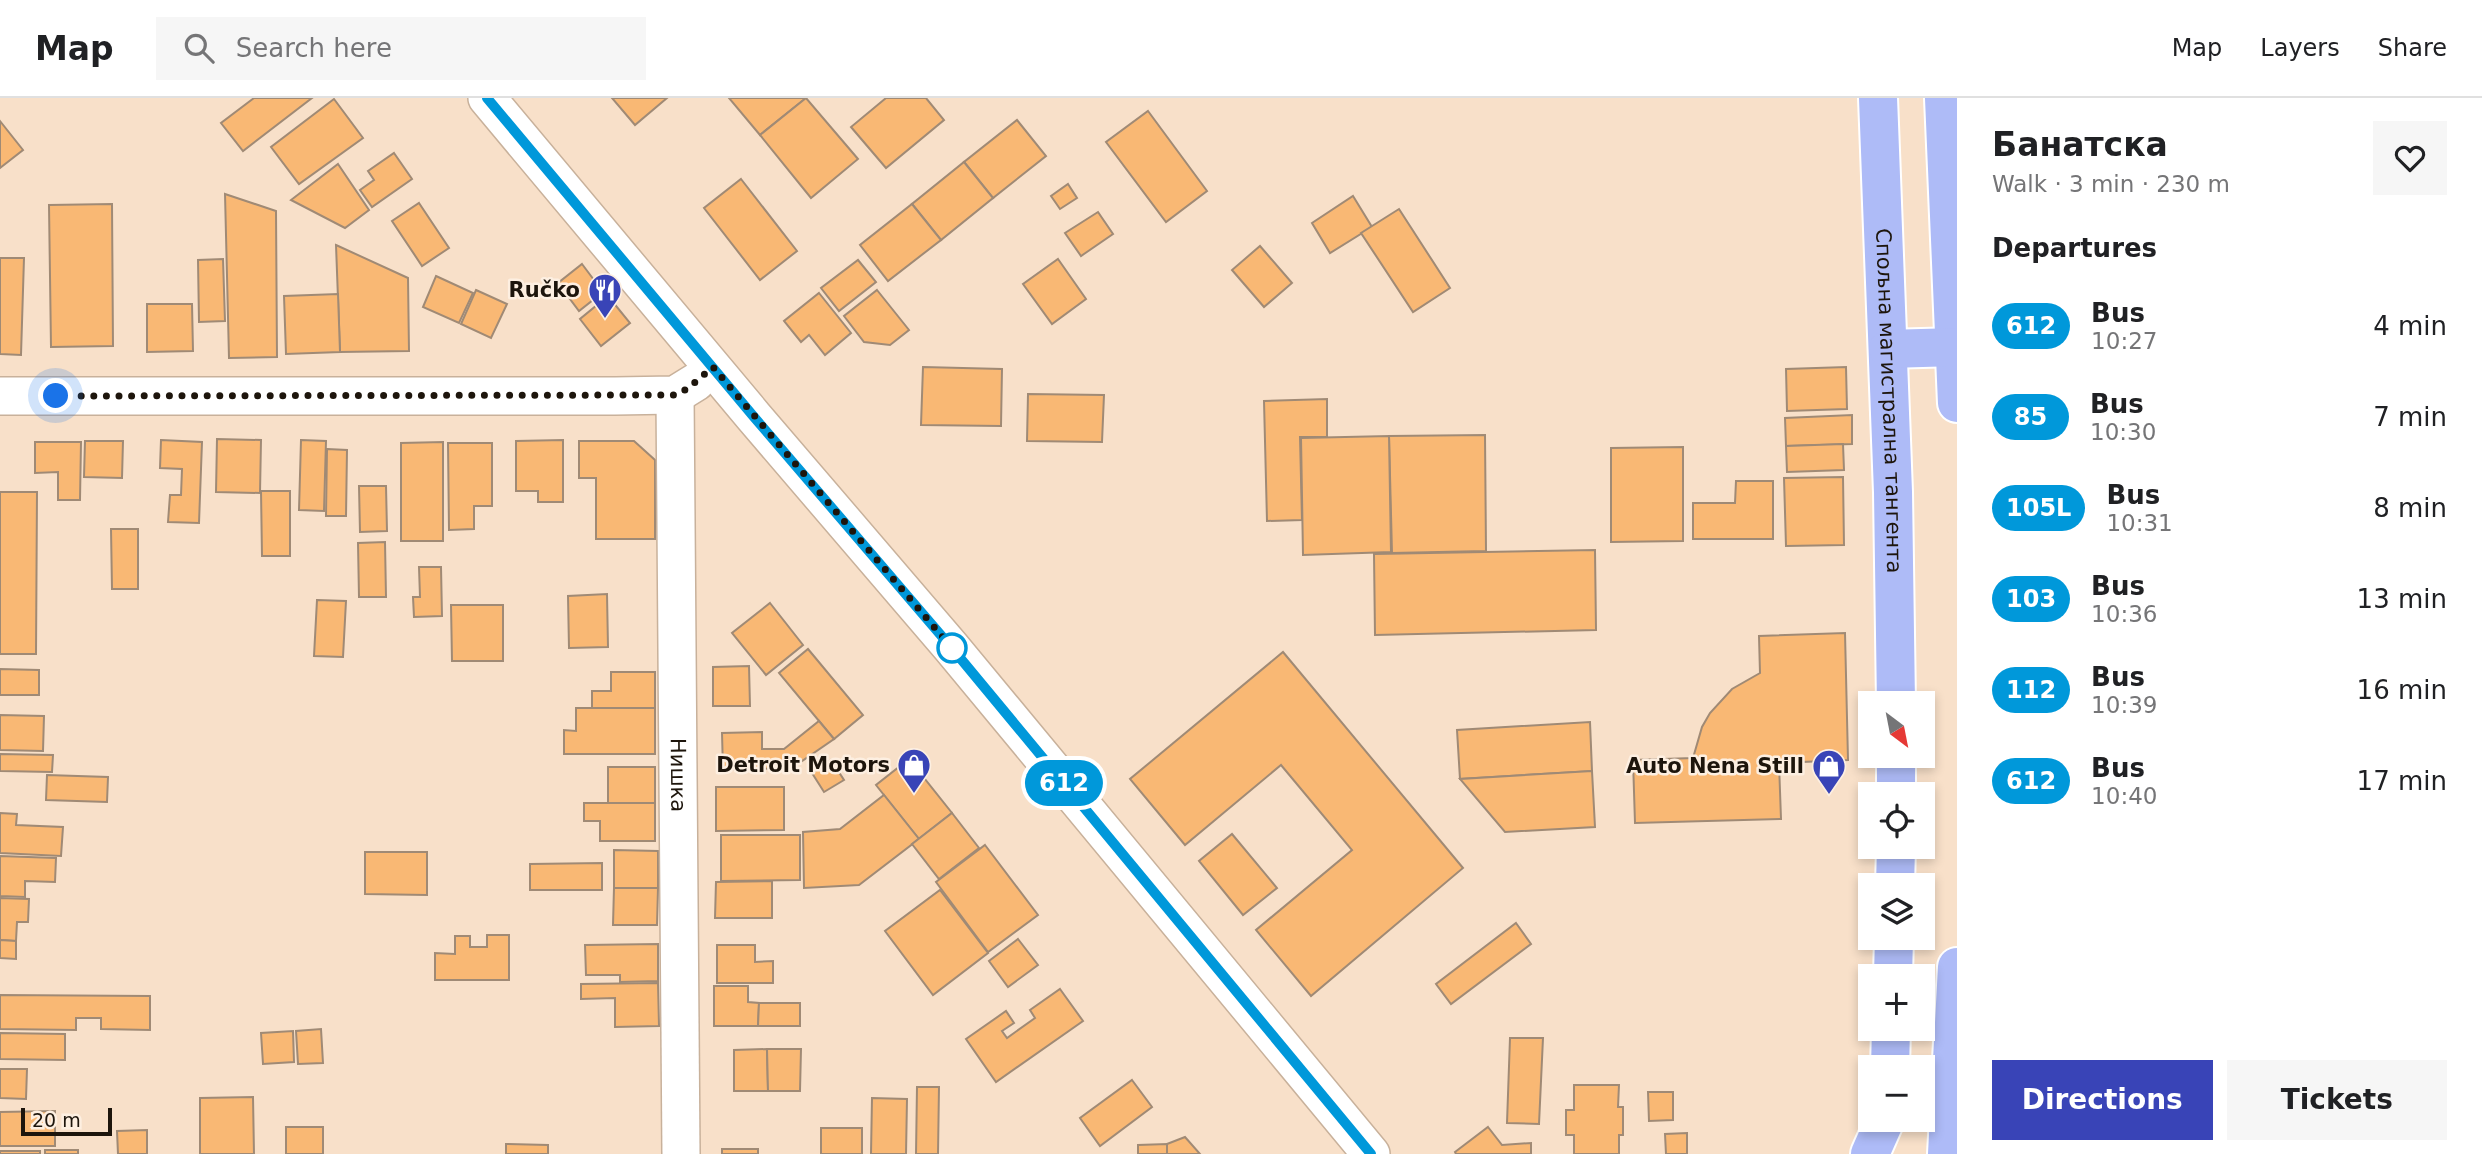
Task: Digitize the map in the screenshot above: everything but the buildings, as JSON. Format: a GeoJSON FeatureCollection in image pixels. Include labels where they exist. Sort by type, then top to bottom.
{"type":"FeatureCollection","features":[{"type":"Feature","properties":{"kind":"main road","name":"Спољна магистрална тангента"},"geometry":{"type":"LineString","coordinates":[[1878,98],[1893,492],[1896,691]]}},
{"type":"Feature","properties":{"kind":"main road"},"geometry":{"type":"LineString","coordinates":[[1944,98],[1957,404]]}},
{"type":"Feature","properties":{"kind":"main road"},"geometry":{"type":"LineString","coordinates":[[1888,349],[1956,347]]}},
{"type":"Feature","properties":{"kind":"main road"},"geometry":{"type":"LineString","coordinates":[[1951,1139],[1957,967]]}},
{"type":"Feature","properties":{"kind":"main road"},"geometry":{"type":"LineString","coordinates":[[1870,1154],[1880,1132]]}},
{"type":"Feature","properties":{"kind":"main road"},"geometry":{"type":"LineString","coordinates":[[1886,1132],[1886,1154]]}},
{"type":"Feature","properties":{"kind":"street"},"geometry":{"type":"LineString","coordinates":[[487,98],[951,647],[1371,1154]]}},
{"type":"Feature","properties":{"kind":"street"},"geometry":{"type":"LineString","coordinates":[[0,396],[675,395],[687,389],[713,367]]}},
{"type":"Feature","properties":{"kind":"street","name":"Нишка"},"geometry":{"type":"LineString","coordinates":[[675,395],[681,1154]]}},
{"type":"Feature","properties":{"kind":"bus line","name":"612"},"geometry":{"type":"LineString","coordinates":[[487,98],[951,647],[1371,1154]]}},
{"type":"Feature","properties":{"kind":"place","name":"Ručko"},"geometry":{"type":"Point","coordinates":[605,320]}},
{"type":"Feature","properties":{"kind":"place","name":"Detroit Motors"},"geometry":{"type":"Point","coordinates":[914,795]}},
{"type":"Feature","properties":{"kind":"place","name":"Auto Nena Still"},"geometry":{"type":"Point","coordinates":[1829,796]}},
{"type":"Feature","properties":{"kind":"route"},"geometry":{"type":"LineString","coordinates":[[56,396],[675,395],[698,381],[713,367],[952,648]]}}]}
